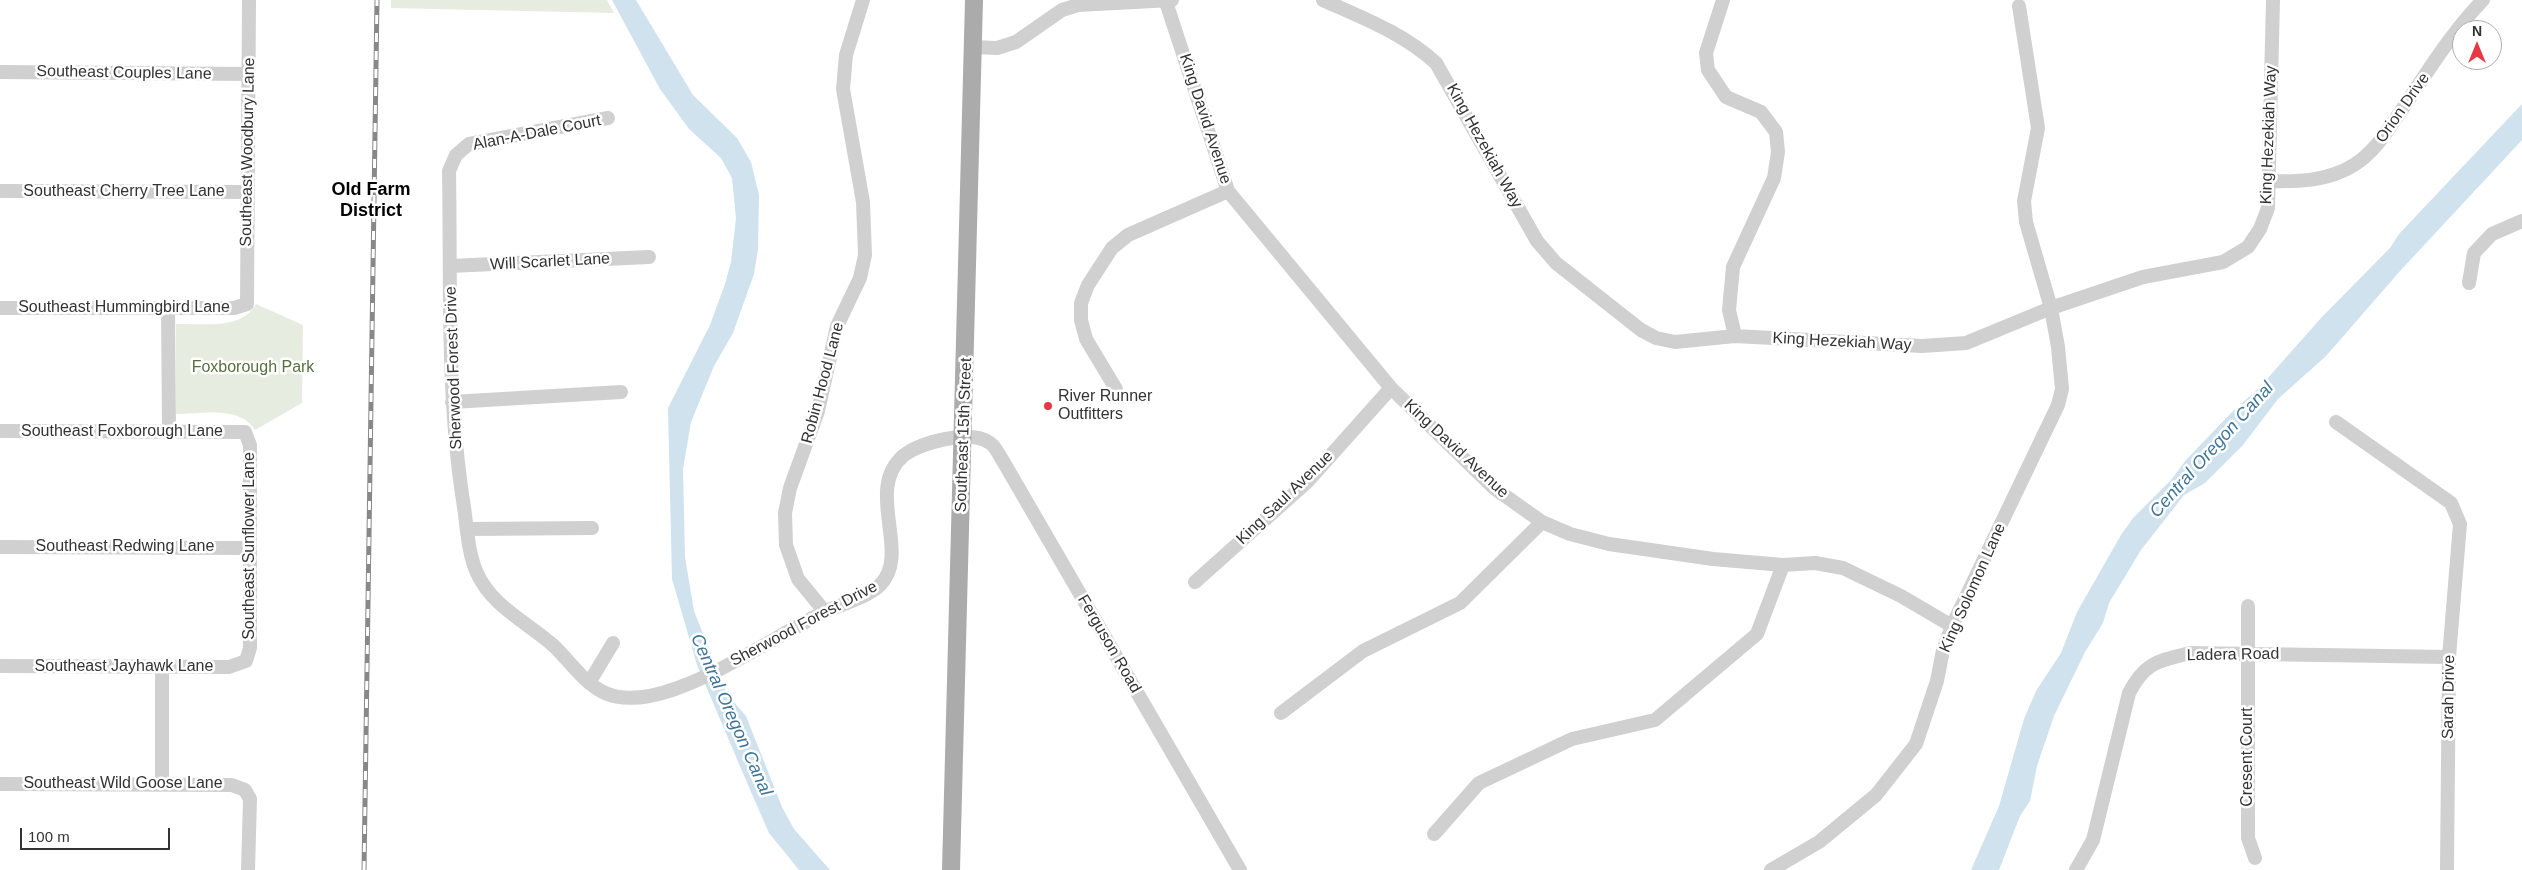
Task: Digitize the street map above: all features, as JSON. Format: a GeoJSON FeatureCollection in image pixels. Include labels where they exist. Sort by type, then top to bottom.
{"type":"FeatureCollection","features":[{"type":"Feature","properties":{"kind":"main road","name":"Southeast 15th Street"},"geometry":{"type":"LineString","coordinates":[[951,870],[964,438],[974,0]]}},
{"type":"Feature","properties":{"kind":"street","name":"Southeast Woodbury Lane"},"geometry":{"type":"LineString","coordinates":[[247,304],[249,0]]}},
{"type":"Feature","properties":{"kind":"street","name":"Robin Hood Lane"},"geometry":{"type":"LineString","coordinates":[[825,612],[798,579],[786,545],[785,514],[790,488],[818,411],[837,326],[860,278],[865,255],[863,202],[843,89],[842,72],[863,0]]}},
{"type":"Feature","properties":{"kind":"street","name":"King Hezekiah Way"},"geometry":{"type":"LineString","coordinates":[[1323,0],[1390,30],[1417,45],[1436,63],[1487,149],[1537,241],[1556,263],[1642,330],[1656,338],[1675,342],[1735,336],[1922,346],[1966,343],[2051,308],[2143,277],[2223,262],[2248,247],[2260,229],[2268,208],[2274,0]]}},
{"type":"Feature","properties":{"kind":"street"},"geometry":{"type":"LineString","coordinates":[[1723,0],[1706,53],[1708,70],[1726,97],[1760,112],[1776,132],[1778,152],[1774,178],[1733,267],[1729,310],[1735,336]]}},
{"type":"Feature","properties":{"kind":"street","name":"Orion Drive"},"geometry":{"type":"LineString","coordinates":[[2269,181],[2296,182],[2335,174],[2355,164],[2376,147],[2446,45],[2482,0]]}},
{"type":"Feature","properties":{"kind":"street"},"geometry":{"type":"LineString","coordinates":[[972,47],[997,48],[1016,42],[1062,10],[1078,5],[1169,1]]}},
{"type":"Feature","properties":{"kind":"street","name":"King David Avenue"},"geometry":{"type":"LineString","coordinates":[[1169,1],[1228,191],[1391,388],[1494,488],[1542,522],[1570,534],[1609,544],[1713,558],[1783,565],[1815,563],[1843,568],[1901,596],[1952,626]]}},
{"type":"Feature","properties":{"kind":"street","name":"King Solomon Lane"},"geometry":{"type":"LineString","coordinates":[[1771,870],[1819,842],[1876,795],[1916,744],[1937,681],[1943,650],[1952,626],[2058,405],[2062,388],[2062,369],[2051,308],[2029,232],[2024,201],[2038,128],[2018,6]]}},
{"type":"Feature","properties":{"kind":"street","name":"Southeast Couples Lane"},"geometry":{"type":"LineString","coordinates":[[0,72],[248,74]]}},
{"type":"Feature","properties":{"kind":"street","name":"Alan-A-Dale Court"},"geometry":{"type":"LineString","coordinates":[[449,171],[456,155],[469,144],[608,118]]}},
{"type":"Feature","properties":{"kind":"street","name":"Sherwood Forest Drive"},"geometry":{"type":"LineString","coordinates":[[449,171],[452,402],[456,449],[477,574],[490,593],[506,610],[553,646],[589,683],[604,693],[635,698],[655,695],[722,668],[825,612],[878,587],[888,574],[892,550],[887,498],[889,479],[895,467],[904,456],[916,449],[944,438],[964,438]]}},
{"type":"Feature","properties":{"kind":"street"},"geometry":{"type":"LineString","coordinates":[[1116,388],[1086,339],[1081,320],[1081,304],[1088,285],[1112,248],[1128,235],[1228,191]]}},
{"type":"Feature","properties":{"kind":"street","name":"Southeast Cherry Tree Lane"},"geometry":{"type":"LineString","coordinates":[[0,192],[248,192]]}},
{"type":"Feature","properties":{"kind":"street"},"geometry":{"type":"LineString","coordinates":[[2469,282],[2474,253],[2492,234],[2522,221]]}},
{"type":"Feature","properties":{"kind":"street","name":"Will Scarlet Lane"},"geometry":{"type":"LineString","coordinates":[[450,266],[649,257]]}},
{"type":"Feature","properties":{"kind":"street","name":"Southeast Hummingbird Lane"},"geometry":{"type":"LineString","coordinates":[[0,308],[234,308],[247,304]]}},
{"type":"Feature","properties":{"kind":"street"},"geometry":{"type":"LineString","coordinates":[[168,308],[169,432]]}},
{"type":"Feature","properties":{"kind":"street","name":"King Saul Avenue"},"geometry":{"type":"LineString","coordinates":[[1195,582],[1307,482],[1391,388]]}},
{"type":"Feature","properties":{"kind":"street"},"geometry":{"type":"LineString","coordinates":[[452,402],[621,392]]}},
{"type":"Feature","properties":{"kind":"street","name":"Sarah Drive"},"geometry":{"type":"LineString","coordinates":[[2336,422],[2451,503],[2460,524],[2449,657],[2447,870]]}},
{"type":"Feature","properties":{"kind":"street","name":"Southeast Foxborough Lane"},"geometry":{"type":"LineString","coordinates":[[0,431],[245,432]]}},
{"type":"Feature","properties":{"kind":"street","name":"Southeast Sunflower Lane"},"geometry":{"type":"LineString","coordinates":[[245,432],[250,445],[250,648],[246,661]]}},
{"type":"Feature","properties":{"kind":"street","name":"Ferguson Road"},"geometry":{"type":"LineString","coordinates":[[964,438],[983,439],[996,449],[1240,870]]}},
{"type":"Feature","properties":{"kind":"street"},"geometry":{"type":"LineString","coordinates":[[1282,712],[1363,651],[1460,603],[1542,522]]}},
{"type":"Feature","properties":{"kind":"street"},"geometry":{"type":"LineString","coordinates":[[468,529],[592,528]]}},
{"type":"Feature","properties":{"kind":"street","name":"Southeast Redwing Lane"},"geometry":{"type":"LineString","coordinates":[[0,546],[250,548]]}},
{"type":"Feature","properties":{"kind":"street"},"geometry":{"type":"LineString","coordinates":[[1434,834],[1478,783],[1572,739],[1655,720],[1757,634],[1783,565]]}},
{"type":"Feature","properties":{"kind":"street","name":"Cresent Court"},"geometry":{"type":"LineString","coordinates":[[2248,606],[2248,838],[2255,858]]}},
{"type":"Feature","properties":{"kind":"street"},"geometry":{"type":"LineString","coordinates":[[589,683],[614,643]]}},
{"type":"Feature","properties":{"kind":"street","name":"Ladera Road"},"geometry":{"type":"LineString","coordinates":[[2076,870],[2093,840],[2129,693],[2139,675],[2156,663],[2190,653],[2449,657]]}},
{"type":"Feature","properties":{"kind":"street","name":"Southeast Jayhawk Lane"},"geometry":{"type":"LineString","coordinates":[[0,666],[229,667],[246,661]]}},
{"type":"Feature","properties":{"kind":"street"},"geometry":{"type":"LineString","coordinates":[[162,667],[162,784]]}},
{"type":"Feature","properties":{"kind":"street","name":"Southeast Wild Goose Lane"},"geometry":{"type":"LineString","coordinates":[[0,784],[232,785],[245,790],[250,799],[248,870]]}},
{"type":"Feature","properties":{"kind":"green space"},"geometry":{"type":"Polygon","coordinates":[[[391,0],[607,0],[614,13],[391,8],[391,0]]]}},
{"type":"Feature","properties":{"kind":"green space","name":"Foxborough Park"},"geometry":{"type":"Polygon","coordinates":[[[256,304],[303,325],[302,403],[255,430],[248,422],[230,414],[208,412],[176,414],[176,324],[220,324],[231,322],[249,313],[256,304]]]}},
{"type":"Feature","properties":{"kind":"water","name":"Central Oregon Canal"},"geometry":{"type":"Polygon","coordinates":[[[612,0],[636,0],[693,95],[737,138],[751,162],[759,195],[758,249],[754,274],[733,333],[714,366],[691,422],[683,469],[685,557],[694,611],[727,694],[746,716],[782,807],[794,829],[830,870],[799,870],[769,833],[697,665],[672,579],[668,408],[710,325],[725,284],[731,262],[736,218],[732,178],[721,158],[689,129],[660,89],[612,0]]]}},
{"type":"Feature","properties":{"kind":"water","name":"Central Oregon Canal"},"geometry":{"type":"Polygon","coordinates":[[[2522,104],[2522,140],[2400,271],[2326,356],[2278,399],[2243,445],[2205,483],[2184,495],[2141,550],[2109,603],[2103,623],[2085,652],[2054,716],[2037,766],[2030,801],[2020,816],[1999,870],[1971,870],[1999,806],[2024,719],[2036,691],[2061,653],[2077,612],[2121,535],[2133,518],[2171,480],[2186,460],[2231,413],[2259,388],[2321,318],[2390,248],[2399,234],[2522,104]]]}},
{"type":"Feature","properties":{"kind":"railway"},"geometry":{"type":"LineString","coordinates":[[364,870],[377,0]]}},
{"type":"Feature","properties":{"kind":"place","name":"River Runner Outfitters"},"geometry":{"type":"Point","coordinates":[1048,406]}},
{"type":"Feature","properties":{"kind":"district","name":"Old Farm District"},"geometry":{"type":"Point","coordinates":[371,200]}}]}
